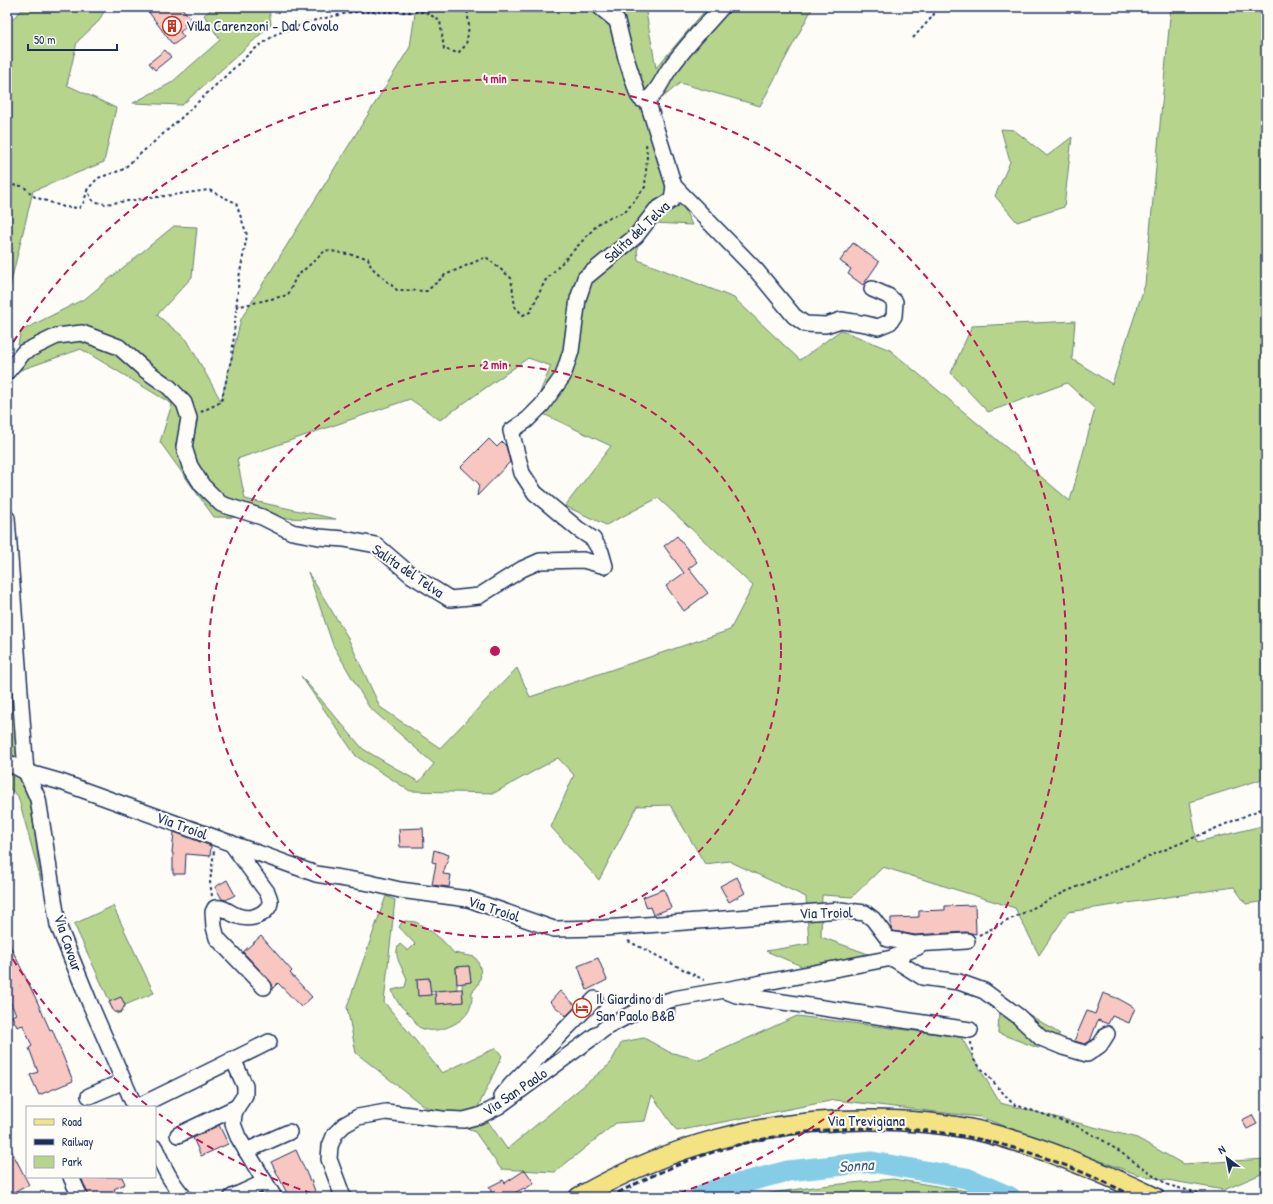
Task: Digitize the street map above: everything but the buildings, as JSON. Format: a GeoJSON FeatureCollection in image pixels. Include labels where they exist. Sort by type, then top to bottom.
{"type":"FeatureCollection","features":[{"type":"Feature","properties":{"kind":"main road","name":"Via Trevigiana"},"geometry":{"type":"LineString","coordinates":[[579,1197],[604,1183],[658,1158],[743,1132],[802,1122],[877,1120],[917,1121],[949,1125],[1002,1137],[1078,1163],[1154,1197]]}},
{"type":"Feature","properties":{"kind":"street"},"geometry":{"type":"LineString","coordinates":[[600,7],[617,21],[626,58],[638,95],[641,99],[647,100]]}},
{"type":"Feature","properties":{"kind":"street"},"geometry":{"type":"LineString","coordinates":[[647,100],[656,92],[669,70],[692,40],[722,7]]}},
{"type":"Feature","properties":{"kind":"street"},"geometry":{"type":"LineString","coordinates":[[647,100],[674,186],[756,270],[794,316],[805,324],[826,325],[841,320],[878,327],[890,322],[894,316],[895,302],[888,296],[872,289]]}},
{"type":"Feature","properties":{"kind":"street","name":"Salita del Telva"},"geometry":{"type":"LineString","coordinates":[[189,418],[184,448],[190,466],[202,485],[221,504],[262,518],[292,532],[376,545],[411,575],[450,599],[479,596],[522,569],[540,560],[583,560],[605,566],[601,552],[593,539],[578,529],[535,493],[522,473],[511,431],[527,420],[542,405],[562,376],[571,351],[578,299],[585,278],[636,236],[656,210],[672,200],[674,186]]}},
{"type":"Feature","properties":{"kind":"street"},"geometry":{"type":"LineString","coordinates":[[7,372],[24,352],[56,336],[82,333],[119,347],[169,387],[184,403],[189,418]]}},
{"type":"Feature","properties":{"kind":"street"},"geometry":{"type":"LineString","coordinates":[[7,518],[26,772]]}},
{"type":"Feature","properties":{"kind":"street","name":"Via Troiol"},"geometry":{"type":"LineString","coordinates":[[7,762],[26,772],[62,782],[316,874],[370,883],[400,890],[468,899],[554,929],[652,925],[840,910],[865,913],[888,938],[914,944],[967,941]]}},
{"type":"Feature","properties":{"kind":"street","name":"Via Cavour"},"geometry":{"type":"LineString","coordinates":[[26,772],[38,799],[58,925],[91,1006],[136,1106]]}},
{"type":"Feature","properties":{"kind":"street"},"geometry":{"type":"LineString","coordinates":[[231,844],[264,888],[270,899],[270,905],[257,917],[238,916],[223,908],[215,908],[213,912],[214,926],[217,938],[264,987]]}},
{"type":"Feature","properties":{"kind":"street","name":"Via San Paolo"},"geometry":{"type":"LineString","coordinates":[[343,1197],[330,1159],[330,1146],[335,1134],[344,1125],[358,1117],[386,1112],[442,1119],[464,1120],[479,1116],[499,1106],[607,1027],[637,1010],[673,998],[725,990],[892,958],[918,947],[920,944]]}},
{"type":"Feature","properties":{"kind":"street"},"geometry":{"type":"LineString","coordinates":[[892,958],[922,977],[959,982],[984,991],[1018,1016],[1041,1038],[1063,1047],[1087,1054],[1100,1045],[1107,1034]]}},
{"type":"Feature","properties":{"kind":"street"},"geometry":{"type":"LineString","coordinates":[[725,990],[736,995],[970,1030]]}},
{"type":"Feature","properties":{"kind":"street"},"geometry":{"type":"LineString","coordinates":[[499,1106],[500,1098],[510,1085],[595,999]]}},
{"type":"Feature","properties":{"kind":"street"},"geometry":{"type":"LineString","coordinates":[[138,1106],[269,1042]]}},
{"type":"Feature","properties":{"kind":"street"},"geometry":{"type":"LineString","coordinates":[[233,1059],[245,1086],[245,1095],[234,1114],[233,1124],[238,1137],[274,1197]]}},
{"type":"Feature","properties":{"kind":"street"},"geometry":{"type":"LineString","coordinates":[[89,1096],[124,1081]]}},
{"type":"Feature","properties":{"kind":"street"},"geometry":{"type":"LineString","coordinates":[[178,1135],[237,1107]]}},
{"type":"Feature","properties":{"kind":"street"},"geometry":{"type":"LineString","coordinates":[[246,1151],[289,1132]]}},
{"type":"Feature","properties":{"kind":"street"},"geometry":{"type":"LineString","coordinates":[[156,1150],[166,1172],[184,1197]]}},
{"type":"Feature","properties":{"kind":"street"},"geometry":{"type":"LineString","coordinates":[[71,1178],[80,1197]]}},
{"type":"Feature","properties":{"kind":"street"},"geometry":{"type":"LineString","coordinates":[[232,1197],[265,1182]]}},
{"type":"Feature","properties":{"kind":"path"},"geometry":{"type":"LineString","coordinates":[[7,185],[23,186],[35,197],[64,207],[79,208],[84,202],[87,190],[98,178],[122,170],[180,119],[252,51],[276,34],[312,22],[352,12],[426,12],[440,21],[444,49],[458,53],[466,45],[469,26],[467,7]]}},
{"type":"Feature","properties":{"kind":"path"},"geometry":{"type":"LineString","coordinates":[[913,38],[933,16],[937,7]]}},
{"type":"Feature","properties":{"kind":"path"},"geometry":{"type":"LineString","coordinates":[[236,308],[288,295],[296,277],[326,250],[368,258],[371,267],[396,290],[427,291],[445,275],[486,257],[510,278],[514,307],[523,315],[530,312],[545,281],[600,222],[626,211],[645,187],[647,156],[645,141]]}},
{"type":"Feature","properties":{"kind":"path"},"geometry":{"type":"LineString","coordinates":[[87,190],[93,201],[105,204],[209,190],[236,203],[247,235],[239,278],[232,356],[221,402],[189,418]]}},
{"type":"Feature","properties":{"kind":"path"},"geometry":{"type":"LineString","coordinates":[[967,941],[1065,892],[1266,807]]}},
{"type":"Feature","properties":{"kind":"path"},"geometry":{"type":"LineString","coordinates":[[215,908],[210,882],[216,838]]}},
{"type":"Feature","properties":{"kind":"path"},"geometry":{"type":"LineString","coordinates":[[625,939],[725,990]]}},
{"type":"Feature","properties":{"kind":"path"},"geometry":{"type":"LineString","coordinates":[[970,1030],[973,1060],[1012,1104],[1075,1125],[1104,1141],[1168,1185],[1213,1197]]}},
{"type":"Feature","properties":{"kind":"path"},"geometry":{"type":"LineString","coordinates":[[1248,1197],[1266,1193]]}},
{"type":"Feature","properties":{"kind":"green space"},"geometry":{"type":"Polygon","coordinates":[[[25,7],[106,7],[99,21],[77,42],[67,85],[116,108],[104,162],[33,191],[7,298],[7,24],[25,7]]]}},
{"type":"Feature","properties":{"kind":"green space"},"geometry":{"type":"Polygon","coordinates":[[[214,7],[269,7],[271,25],[182,105],[133,103],[171,83],[220,40],[204,15],[214,7]]]}},
{"type":"Feature","properties":{"kind":"green space"},"geometry":{"type":"Polygon","coordinates":[[[416,7],[645,7],[656,68],[708,7],[813,7],[760,106],[680,83],[649,109],[674,186],[692,225],[635,222],[638,260],[734,298],[800,360],[841,330],[890,350],[1070,501],[1095,409],[1067,383],[988,412],[951,373],[972,326],[1075,321],[1072,359],[1112,384],[1145,285],[1171,7],[1266,7],[1266,778],[1190,802],[1197,842],[1266,825],[1266,901],[1246,904],[1234,887],[1068,912],[1039,955],[1015,908],[883,867],[852,897],[822,895],[821,937],[871,955],[806,968],[766,951],[809,944],[806,897],[729,861],[705,864],[670,805],[637,806],[599,880],[551,827],[574,775],[558,758],[494,793],[410,791],[356,756],[301,676],[363,749],[419,782],[434,764],[369,707],[333,645],[308,572],[347,636],[380,707],[440,748],[517,668],[530,697],[730,630],[753,586],[658,498],[606,525],[565,506],[611,446],[533,409],[551,366],[528,358],[440,420],[410,399],[237,459],[245,499],[336,519],[214,517],[160,442],[172,404],[81,349],[12,373],[21,331],[86,298],[174,226],[197,227],[192,277],[157,315],[187,340],[221,401],[241,319],[410,47],[416,7]]]}},
{"type":"Feature","properties":{"kind":"green space"},"geometry":{"type":"Polygon","coordinates":[[[1001,129],[1014,130],[1047,156],[1072,137],[1064,207],[1017,222],[995,196],[1010,162],[1001,129]]]}},
{"type":"Feature","properties":{"kind":"green space"},"geometry":{"type":"Polygon","coordinates":[[[7,632],[41,881],[18,796],[7,786],[7,632]]]}},
{"type":"Feature","properties":{"kind":"green space"},"geometry":{"type":"Polygon","coordinates":[[[386,896],[395,900],[384,1002],[442,1073],[496,1048],[502,1056],[478,1107],[507,1149],[610,1064],[622,1042],[644,1038],[669,1052],[700,1060],[797,1016],[961,1037],[1000,1103],[1137,1138],[1183,1164],[1266,1159],[1266,1172],[1224,1190],[1139,1175],[980,1117],[835,1100],[677,1131],[652,1095],[645,1121],[616,1123],[555,1172],[501,1169],[475,1132],[421,1104],[356,1053],[347,1007],[386,896]]]}},
{"type":"Feature","properties":{"kind":"green space"},"geometry":{"type":"Polygon","coordinates":[[[113,906],[154,993],[125,1005],[125,1007],[122,1008],[122,1012],[117,1014],[114,1012],[109,1002],[74,924],[113,906]]]}},
{"type":"Feature","properties":{"kind":"green space"},"geometry":{"type":"Polygon","coordinates":[[[402,922],[416,922],[442,940],[454,953],[475,957],[478,961],[481,975],[476,988],[472,992],[472,1000],[468,1012],[459,1021],[447,1028],[427,1030],[418,1026],[400,1005],[392,990],[405,987],[407,979],[397,957],[400,944],[408,951],[415,944],[399,927],[402,922]],[[469,966],[456,967],[457,989],[430,992],[429,978],[417,979],[418,996],[436,994],[437,1004],[463,1002],[462,983],[471,982],[469,966]]]}},
{"type":"Feature","properties":{"kind":"green space"},"geometry":{"type":"Polygon","coordinates":[[[980,983],[1060,1034],[1038,1048],[998,1033],[999,1010],[980,983]]]}},
{"type":"Feature","properties":{"kind":"green space"},"geometry":{"type":"Polygon","coordinates":[[[893,1179],[1004,1197],[743,1197],[821,1186],[893,1179]]]}},
{"type":"Feature","properties":{"kind":"waterway","name":"Sonna"},"geometry":{"type":"LineString","coordinates":[[700,1197],[714,1190],[788,1171],[872,1162],[966,1178],[1010,1197]]}},
{"type":"Feature","properties":{"kind":"railway"},"geometry":{"type":"LineString","coordinates":[[610,1197],[680,1164],[742,1144],[780,1136],[859,1128],[938,1132],[1014,1148],[1076,1170],[1135,1197]]}},
{"type":"Feature","properties":{"kind":"place","name":"Villa Carenzoni - Dal Covolo"},"geometry":{"type":"Point","coordinates":[172,26]}},
{"type":"Feature","properties":{"kind":"place","name":"Il Giardino di San Paolo B&B"},"geometry":{"type":"Point","coordinates":[582,1008]}}]}
